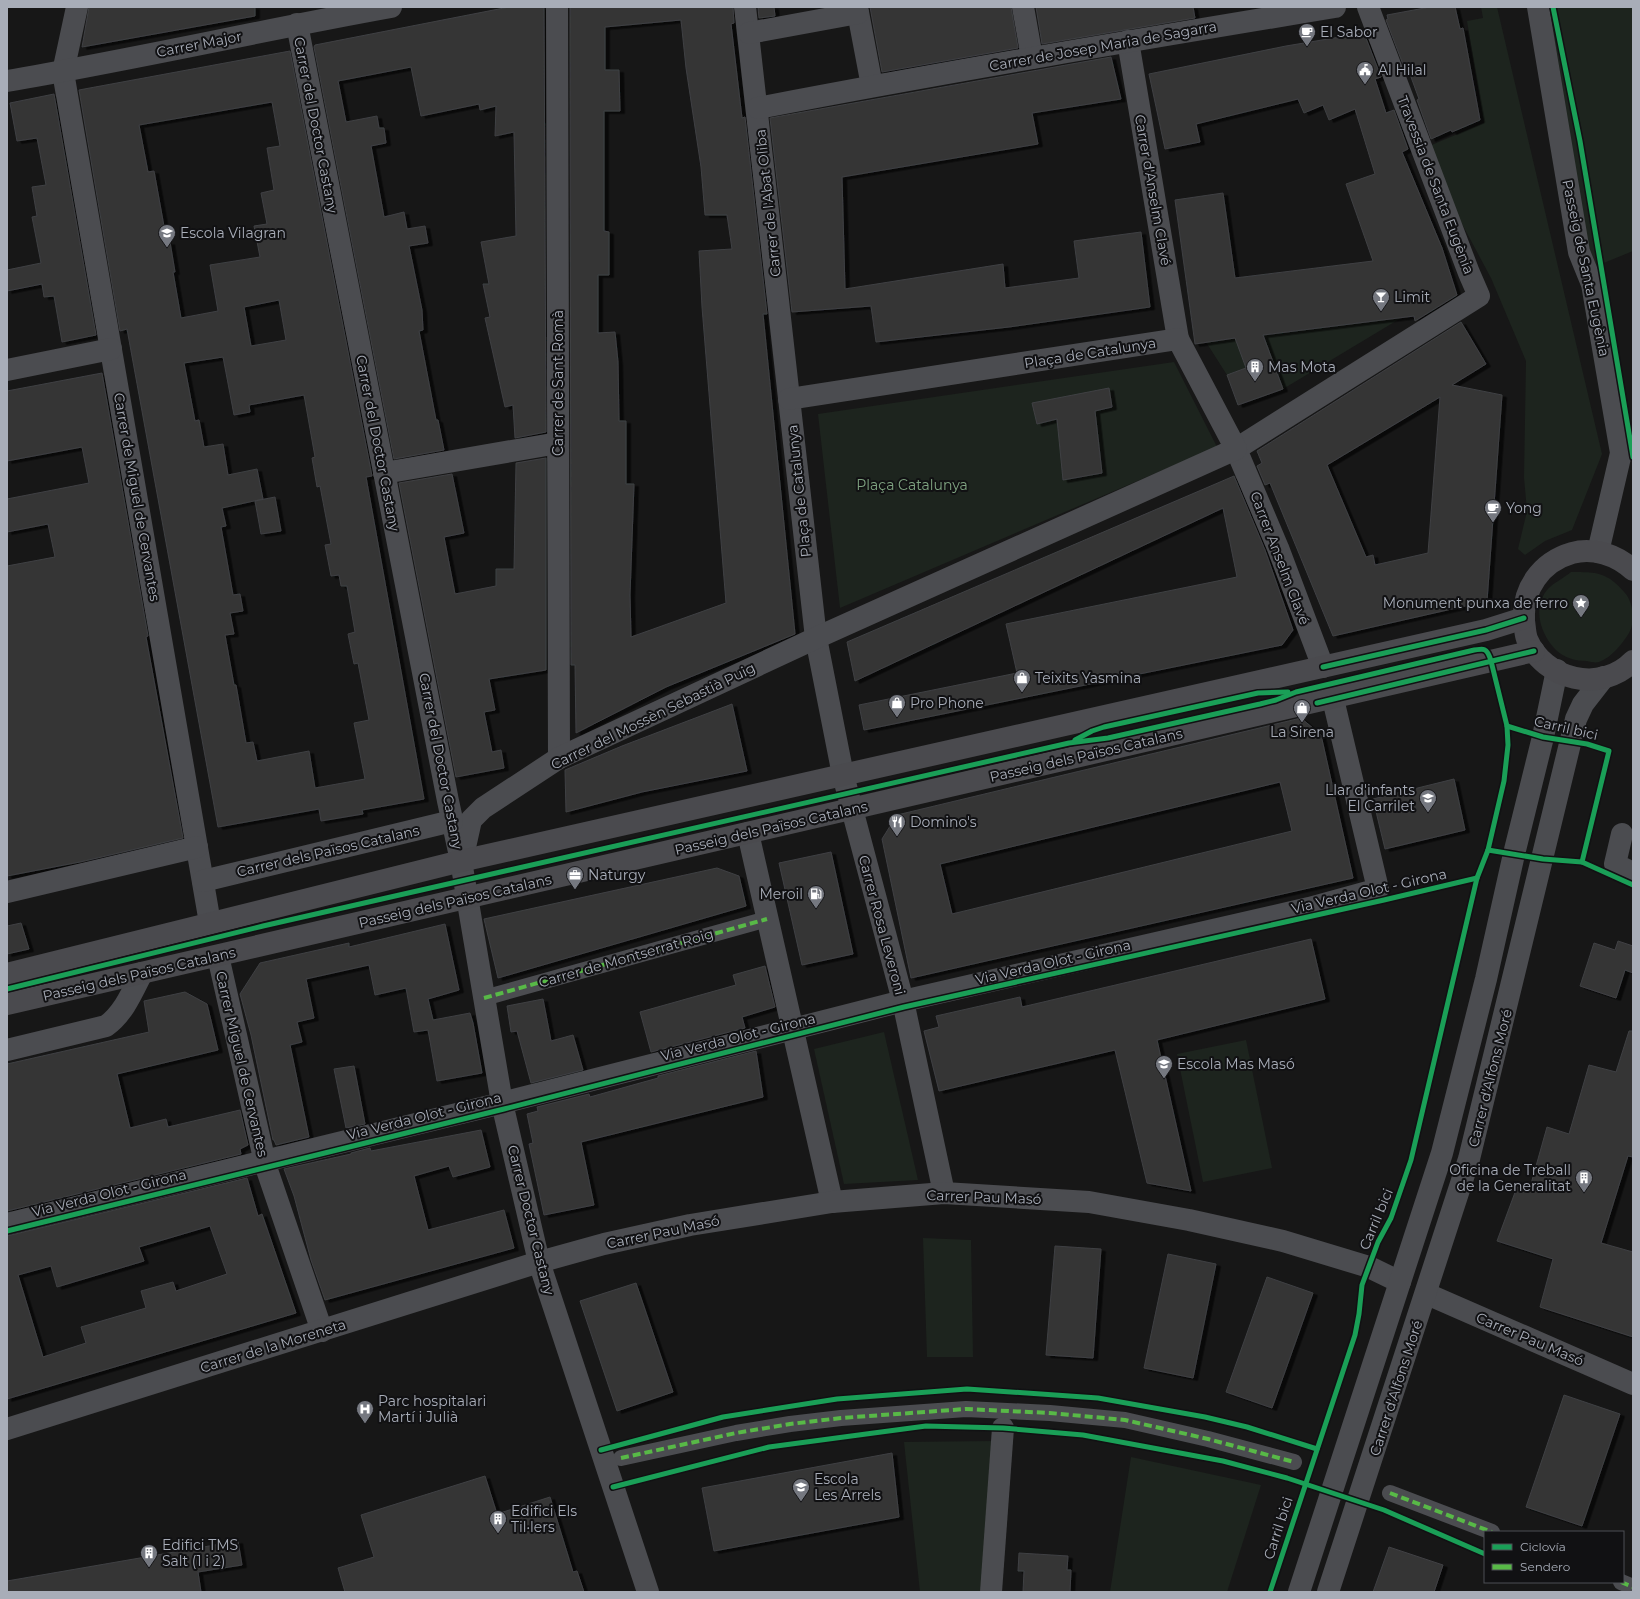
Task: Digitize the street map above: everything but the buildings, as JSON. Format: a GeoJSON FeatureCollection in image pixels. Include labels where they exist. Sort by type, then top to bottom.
{"type":"FeatureCollection","features":[{"type":"Feature","properties":{"kind":"main road"},"geometry":{"type":"LineString","coordinates":[[1633,570],[1618,559],[1598,552],[1577,552],[1556,560],[1546,566],[1537,575],[1530,587],[1524,609],[1526,638],[1534,652],[1546,664],[1567,677],[1593,680],[1610,676],[1622,670],[1633,661]]}},
{"type":"Feature","properties":{"kind":"main road"},"geometry":{"type":"LineString","coordinates":[[7,974],[461,861],[1486,630],[1524,618]]}},
{"type":"Feature","properties":{"kind":"main road","name":"Passeig dels Països Catalans"},"geometry":{"type":"LineString","coordinates":[[7,1004],[1534,652]]}},
{"type":"Feature","properties":{"kind":"street"},"geometry":{"type":"LineString","coordinates":[[64,72],[77,7]]}},
{"type":"Feature","properties":{"kind":"street","name":"Carrer Major"},"geometry":{"type":"LineString","coordinates":[[7,81],[64,72],[297,24],[391,7]]}},
{"type":"Feature","properties":{"kind":"street","name":"Carrer de Sant Romà"},"geometry":{"type":"LineString","coordinates":[[557,7],[559,758]]}},
{"type":"Feature","properties":{"kind":"street","name":"Carrer de l'Abat Oliba"},"geometry":{"type":"LineString","coordinates":[[745,7],[758,108],[789,399]]}},
{"type":"Feature","properties":{"kind":"street"},"geometry":{"type":"LineString","coordinates":[[1023,7],[1032,58]]}},
{"type":"Feature","properties":{"kind":"street","name":"Carrer de Josep Maria de Sagarra"},"geometry":{"type":"LineString","coordinates":[[758,108],[872,86],[1128,41],[1335,7]]}},
{"type":"Feature","properties":{"kind":"street","name":"Travessia de Santa Eugènia"},"geometry":{"type":"LineString","coordinates":[[1236,449],[1479,296],[1468,273],[1368,7]]}},
{"type":"Feature","properties":{"kind":"street","name":"Passeig de Santa Eugènia"},"geometry":{"type":"LineString","coordinates":[[1538,7],[1579,252],[1592,284],[1621,453],[1598,552]]}},
{"type":"Feature","properties":{"kind":"street"},"geometry":{"type":"LineString","coordinates":[[749,33],[857,10],[872,86]]}},
{"type":"Feature","properties":{"kind":"street","name":"Carrer del Doctor Castany"},"geometry":{"type":"LineString","coordinates":[[297,24],[461,861]]}},
{"type":"Feature","properties":{"kind":"street","name":"Carrer d'Anselm Clavé"},"geometry":{"type":"LineString","coordinates":[[1128,41],[1178,339]]}},
{"type":"Feature","properties":{"kind":"street","name":"Carrer de Miguel de Cervantes"},"geometry":{"type":"LineString","coordinates":[[64,72],[210,923]]}},
{"type":"Feature","properties":{"kind":"street"},"geometry":{"type":"LineString","coordinates":[[843,775],[816,638],[1236,449],[1178,339]]}},
{"type":"Feature","properties":{"kind":"street","name":"Plaça de Catalunya"},"geometry":{"type":"LineString","coordinates":[[816,638],[789,399],[1178,339]]}},
{"type":"Feature","properties":{"kind":"street"},"geometry":{"type":"LineString","coordinates":[[7,370],[111,349]]}},
{"type":"Feature","properties":{"kind":"street"},"geometry":{"type":"LineString","coordinates":[[384,473],[558,443]]}},
{"type":"Feature","properties":{"kind":"street","name":"Carrer Anselm Clavé"},"geometry":{"type":"LineString","coordinates":[[1236,449],[1278,548],[1323,667]]}},
{"type":"Feature","properties":{"kind":"street","name":"Carrer del Mossèn Sebastià Puig"},"geometry":{"type":"LineString","coordinates":[[461,861],[472,820],[475,816],[483,808],[559,758],[816,638]]}},
{"type":"Feature","properties":{"kind":"street","name":"Carrer d'Alfons Moré"},"geometry":{"type":"LineString","coordinates":[[1299,1592],[1442,1153],[1484,986],[1514,854],[1543,737],[1557,670]]}},
{"type":"Feature","properties":{"kind":"street","name":"Carrer d'Alfons Moré"},"geometry":{"type":"LineString","coordinates":[[1328,1592],[1427,1294],[1469,1159],[1576,719],[1583,704],[1604,677]]}},
{"type":"Feature","properties":{"kind":"street"},"geometry":{"type":"LineString","coordinates":[[7,1224],[502,1103],[903,1001],[1309,908],[1378,889],[1333,698]]}},
{"type":"Feature","properties":{"kind":"street","name":"Carrer Rosa Leveroni"},"geometry":{"type":"LineString","coordinates":[[843,775],[851,810],[903,1001],[944,1193]]}},
{"type":"Feature","properties":{"kind":"street","name":"Carrer dels Països Catalans"},"geometry":{"type":"LineString","coordinates":[[203,881],[452,821]]}},
{"type":"Feature","properties":{"kind":"street"},"geometry":{"type":"LineString","coordinates":[[748,833],[832,1202]]}},
{"type":"Feature","properties":{"kind":"street"},"geometry":{"type":"LineString","coordinates":[[1622,834],[1615,864],[1633,873]]}},
{"type":"Feature","properties":{"kind":"street"},"geometry":{"type":"LineString","coordinates":[[7,892],[197,847]]}},
{"type":"Feature","properties":{"kind":"street","name":"Carrer Doctor Castany"},"geometry":{"type":"LineString","coordinates":[[461,861],[502,1103],[539,1262],[648,1592]]}},
{"type":"Feature","properties":{"kind":"street","name":"Carrer de Montserrat Roig"},"geometry":{"type":"LineString","coordinates":[[484,998],[767,919]]}},
{"type":"Feature","properties":{"kind":"street","name":"Carrer Miguel de Cervantes"},"geometry":{"type":"LineString","coordinates":[[218,956],[266,1167],[322,1331]]}},
{"type":"Feature","properties":{"kind":"street"},"geometry":{"type":"LineString","coordinates":[[7,1050],[106,1026],[114,1020],[120,1012],[142,973]]}},
{"type":"Feature","properties":{"kind":"street","name":"Carrer Pau Masó"},"geometry":{"type":"LineString","coordinates":[[539,1262],[604,1244],[690,1225],[832,1202],[944,1193],[1089,1202],[1189,1220],[1283,1240],[1369,1267],[1400,1282]]}},
{"type":"Feature","properties":{"kind":"street","name":"Carrer de la Moreneta"},"geometry":{"type":"LineString","coordinates":[[7,1430],[539,1262]]}},
{"type":"Feature","properties":{"kind":"street","name":"Carrer Pau Masó"},"geometry":{"type":"LineString","coordinates":[[1427,1294],[1633,1384]]}},
{"type":"Feature","properties":{"kind":"street"},"geometry":{"type":"LineString","coordinates":[[621,1458],[736,1433],[790,1424],[841,1418],[966,1409],[1050,1413],[1125,1420],[1208,1439],[1294,1462]]}},
{"type":"Feature","properties":{"kind":"street"},"geometry":{"type":"LineString","coordinates":[[991,1592],[1003,1428]]}},
{"type":"Feature","properties":{"kind":"street"},"geometry":{"type":"LineString","coordinates":[[1390,1494],[1489,1531]]}},
{"type":"Feature","properties":{"kind":"street"},"geometry":{"type":"LineString","coordinates":[[1623,1583],[1633,1587]]}},
{"type":"Feature","properties":{"kind":"green space"},"geometry":{"type":"Polygon","coordinates":[[[1481,7],[1497,7],[1602,454],[1572,530],[1545,541],[1525,555],[1518,549],[1527,511],[1524,477],[1526,361],[1491,278],[1422,149],[1484,123],[1467,21],[1483,18],[1481,7]]]}},
{"type":"Feature","properties":{"kind":"green space"},"geometry":{"type":"Polygon","coordinates":[[[1544,7],[1633,7],[1633,251],[1589,269],[1544,7]]]}},
{"type":"Feature","properties":{"kind":"green space"},"geometry":{"type":"Polygon","coordinates":[[[1401,318],[1283,389],[1251,354],[1242,357],[1246,368],[1227,375],[1206,342],[1401,318]]]}},
{"type":"Feature","properties":{"kind":"green space","name":"Plaça Catalunya"},"geometry":{"type":"Polygon","coordinates":[[[1174,362],[1217,447],[840,608],[818,414],[1174,362]]]}},
{"type":"Feature","properties":{"kind":"green space"},"geometry":{"type":"Polygon","coordinates":[[[1571,572],[1588,572],[1607,577],[1619,586],[1625,593],[1632,607],[1633,618],[1629,633],[1612,654],[1599,662],[1574,660],[1563,655],[1556,650],[1546,637],[1540,621],[1539,613],[1542,597],[1549,587],[1571,572]]]}},
{"type":"Feature","properties":{"kind":"green space"},"geometry":{"type":"Polygon","coordinates":[[[884,1032],[918,1180],[844,1184],[814,1049],[884,1032]]]}},
{"type":"Feature","properties":{"kind":"green space"},"geometry":{"type":"Polygon","coordinates":[[[1246,1040],[1272,1168],[1203,1182],[1177,1054],[1246,1040]]]}},
{"type":"Feature","properties":{"kind":"green space"},"geometry":{"type":"Polygon","coordinates":[[[923,1238],[971,1240],[973,1357],[927,1357],[923,1238]]]}},
{"type":"Feature","properties":{"kind":"green space"},"geometry":{"type":"Polygon","coordinates":[[[995,1441],[981,1592],[920,1592],[904,1442],[995,1441]]]}},
{"type":"Feature","properties":{"kind":"green space"},"geometry":{"type":"Polygon","coordinates":[[[1131,1457],[1261,1485],[1227,1592],[1110,1592],[1131,1457]]]}},
{"type":"Feature","properties":{"kind":"marked path"},"geometry":{"type":"LineString","coordinates":[[484,998],[767,919]]}},
{"type":"Feature","properties":{"kind":"marked path"},"geometry":{"type":"LineString","coordinates":[[621,1458],[736,1433],[790,1424],[841,1418],[966,1409],[1050,1413],[1125,1420],[1208,1439],[1294,1462]]}},
{"type":"Feature","properties":{"kind":"marked path"},"geometry":{"type":"LineString","coordinates":[[1390,1493],[1489,1531]]}},
{"type":"Feature","properties":{"kind":"marked path"},"geometry":{"type":"LineString","coordinates":[[1623,1583],[1633,1587]]}},
{"type":"Feature","properties":{"kind":"cycle path"},"geometry":{"type":"LineString","coordinates":[[1553,7],[1580,141],[1633,457]]}},
{"type":"Feature","properties":{"kind":"cycle path"},"geometry":{"type":"LineString","coordinates":[[1323,667],[1486,630],[1524,618]]}},
{"type":"Feature","properties":{"kind":"cycle path","name":"Carril bici"},"geometry":{"type":"LineString","coordinates":[[7,989],[263,926],[1069,743],[1108,738],[1260,704],[1276,700],[1296,692],[1482,649],[1488,653],[1491,661],[1507,726],[1508,745],[1504,781],[1488,850],[1477,878],[1411,1160],[1391,1218],[1378,1242],[1362,1285],[1355,1335],[1270,1592]]}},
{"type":"Feature","properties":{"kind":"cycle path"},"geometry":{"type":"LineString","coordinates":[[1317,703],[1534,651]]}},
{"type":"Feature","properties":{"kind":"cycle path"},"geometry":{"type":"LineString","coordinates":[[1075,740],[1092,731],[1104,727],[1258,693],[1288,692]]}},
{"type":"Feature","properties":{"kind":"cycle path","name":"Carril bici"},"geometry":{"type":"LineString","coordinates":[[1507,726],[1543,737],[1587,744],[1609,751],[1582,862]]}},
{"type":"Feature","properties":{"kind":"cycle path"},"geometry":{"type":"LineString","coordinates":[[1488,850],[1543,859],[1582,862],[1633,885]]}},
{"type":"Feature","properties":{"kind":"cycle path","name":"Via Verda Olot - Girona"},"geometry":{"type":"LineString","coordinates":[[7,1231],[504,1109],[904,1007],[1477,878]]}},
{"type":"Feature","properties":{"kind":"cycle path"},"geometry":{"type":"LineString","coordinates":[[601,1450],[723,1417],[837,1399],[967,1389],[1098,1398],[1205,1417],[1247,1427],[1317,1449]]}},
{"type":"Feature","properties":{"kind":"cycle path"},"geometry":{"type":"LineString","coordinates":[[613,1487],[769,1447],[926,1426],[1003,1428],[1083,1435],[1223,1461],[1287,1478],[1384,1510],[1484,1554]]}},
{"type":"Feature","properties":{"kind":"place","name":"El Sabor"},"geometry":{"type":"Point","coordinates":[1307,47]}},
{"type":"Feature","properties":{"kind":"place","name":"Al Hilal"},"geometry":{"type":"Point","coordinates":[1365,85]}},
{"type":"Feature","properties":{"kind":"place","name":"Escola Vilagran"},"geometry":{"type":"Point","coordinates":[167,248]}},
{"type":"Feature","properties":{"kind":"place","name":"Limit"},"geometry":{"type":"Point","coordinates":[1381,312]}},
{"type":"Feature","properties":{"kind":"place","name":"Mas Mota"},"geometry":{"type":"Point","coordinates":[1255,382]}},
{"type":"Feature","properties":{"kind":"place","name":"Yong"},"geometry":{"type":"Point","coordinates":[1493,523]}},
{"type":"Feature","properties":{"kind":"place","name":"Monument punxa de ferro"},"geometry":{"type":"Point","coordinates":[1581,618]}},
{"type":"Feature","properties":{"kind":"place","name":"Teixits Yasmina"},"geometry":{"type":"Point","coordinates":[1022,693]}},
{"type":"Feature","properties":{"kind":"place","name":"Pro Phone"},"geometry":{"type":"Point","coordinates":[897,718]}},
{"type":"Feature","properties":{"kind":"place","name":"La Sirena"},"geometry":{"type":"Point","coordinates":[1302,723]}},
{"type":"Feature","properties":{"kind":"place","name":"Llar d'infants El Carrilet"},"geometry":{"type":"Point","coordinates":[1428,813]}},
{"type":"Feature","properties":{"kind":"place","name":"Domino's"},"geometry":{"type":"Point","coordinates":[897,837]}},
{"type":"Feature","properties":{"kind":"place","name":"Naturgy"},"geometry":{"type":"Point","coordinates":[575,890]}},
{"type":"Feature","properties":{"kind":"place","name":"Meroil"},"geometry":{"type":"Point","coordinates":[816,909]}},
{"type":"Feature","properties":{"kind":"place","name":"Escola Mas Masó"},"geometry":{"type":"Point","coordinates":[1164,1079]}},
{"type":"Feature","properties":{"kind":"place","name":"Oficina de Treball de la Generalitat"},"geometry":{"type":"Point","coordinates":[1584,1193]}},
{"type":"Feature","properties":{"kind":"place","name":"Parc hospitalari Martí i Julià"},"geometry":{"type":"Point","coordinates":[365,1424]}},
{"type":"Feature","properties":{"kind":"place","name":"Escola Les Arrels"},"geometry":{"type":"Point","coordinates":[801,1502]}},
{"type":"Feature","properties":{"kind":"place","name":"Edifici Els Til·lers"},"geometry":{"type":"Point","coordinates":[498,1534]}},
{"type":"Feature","properties":{"kind":"place","name":"Edifici TMS Salt (1 i 2)"},"geometry":{"type":"Point","coordinates":[149,1568]}}]}
